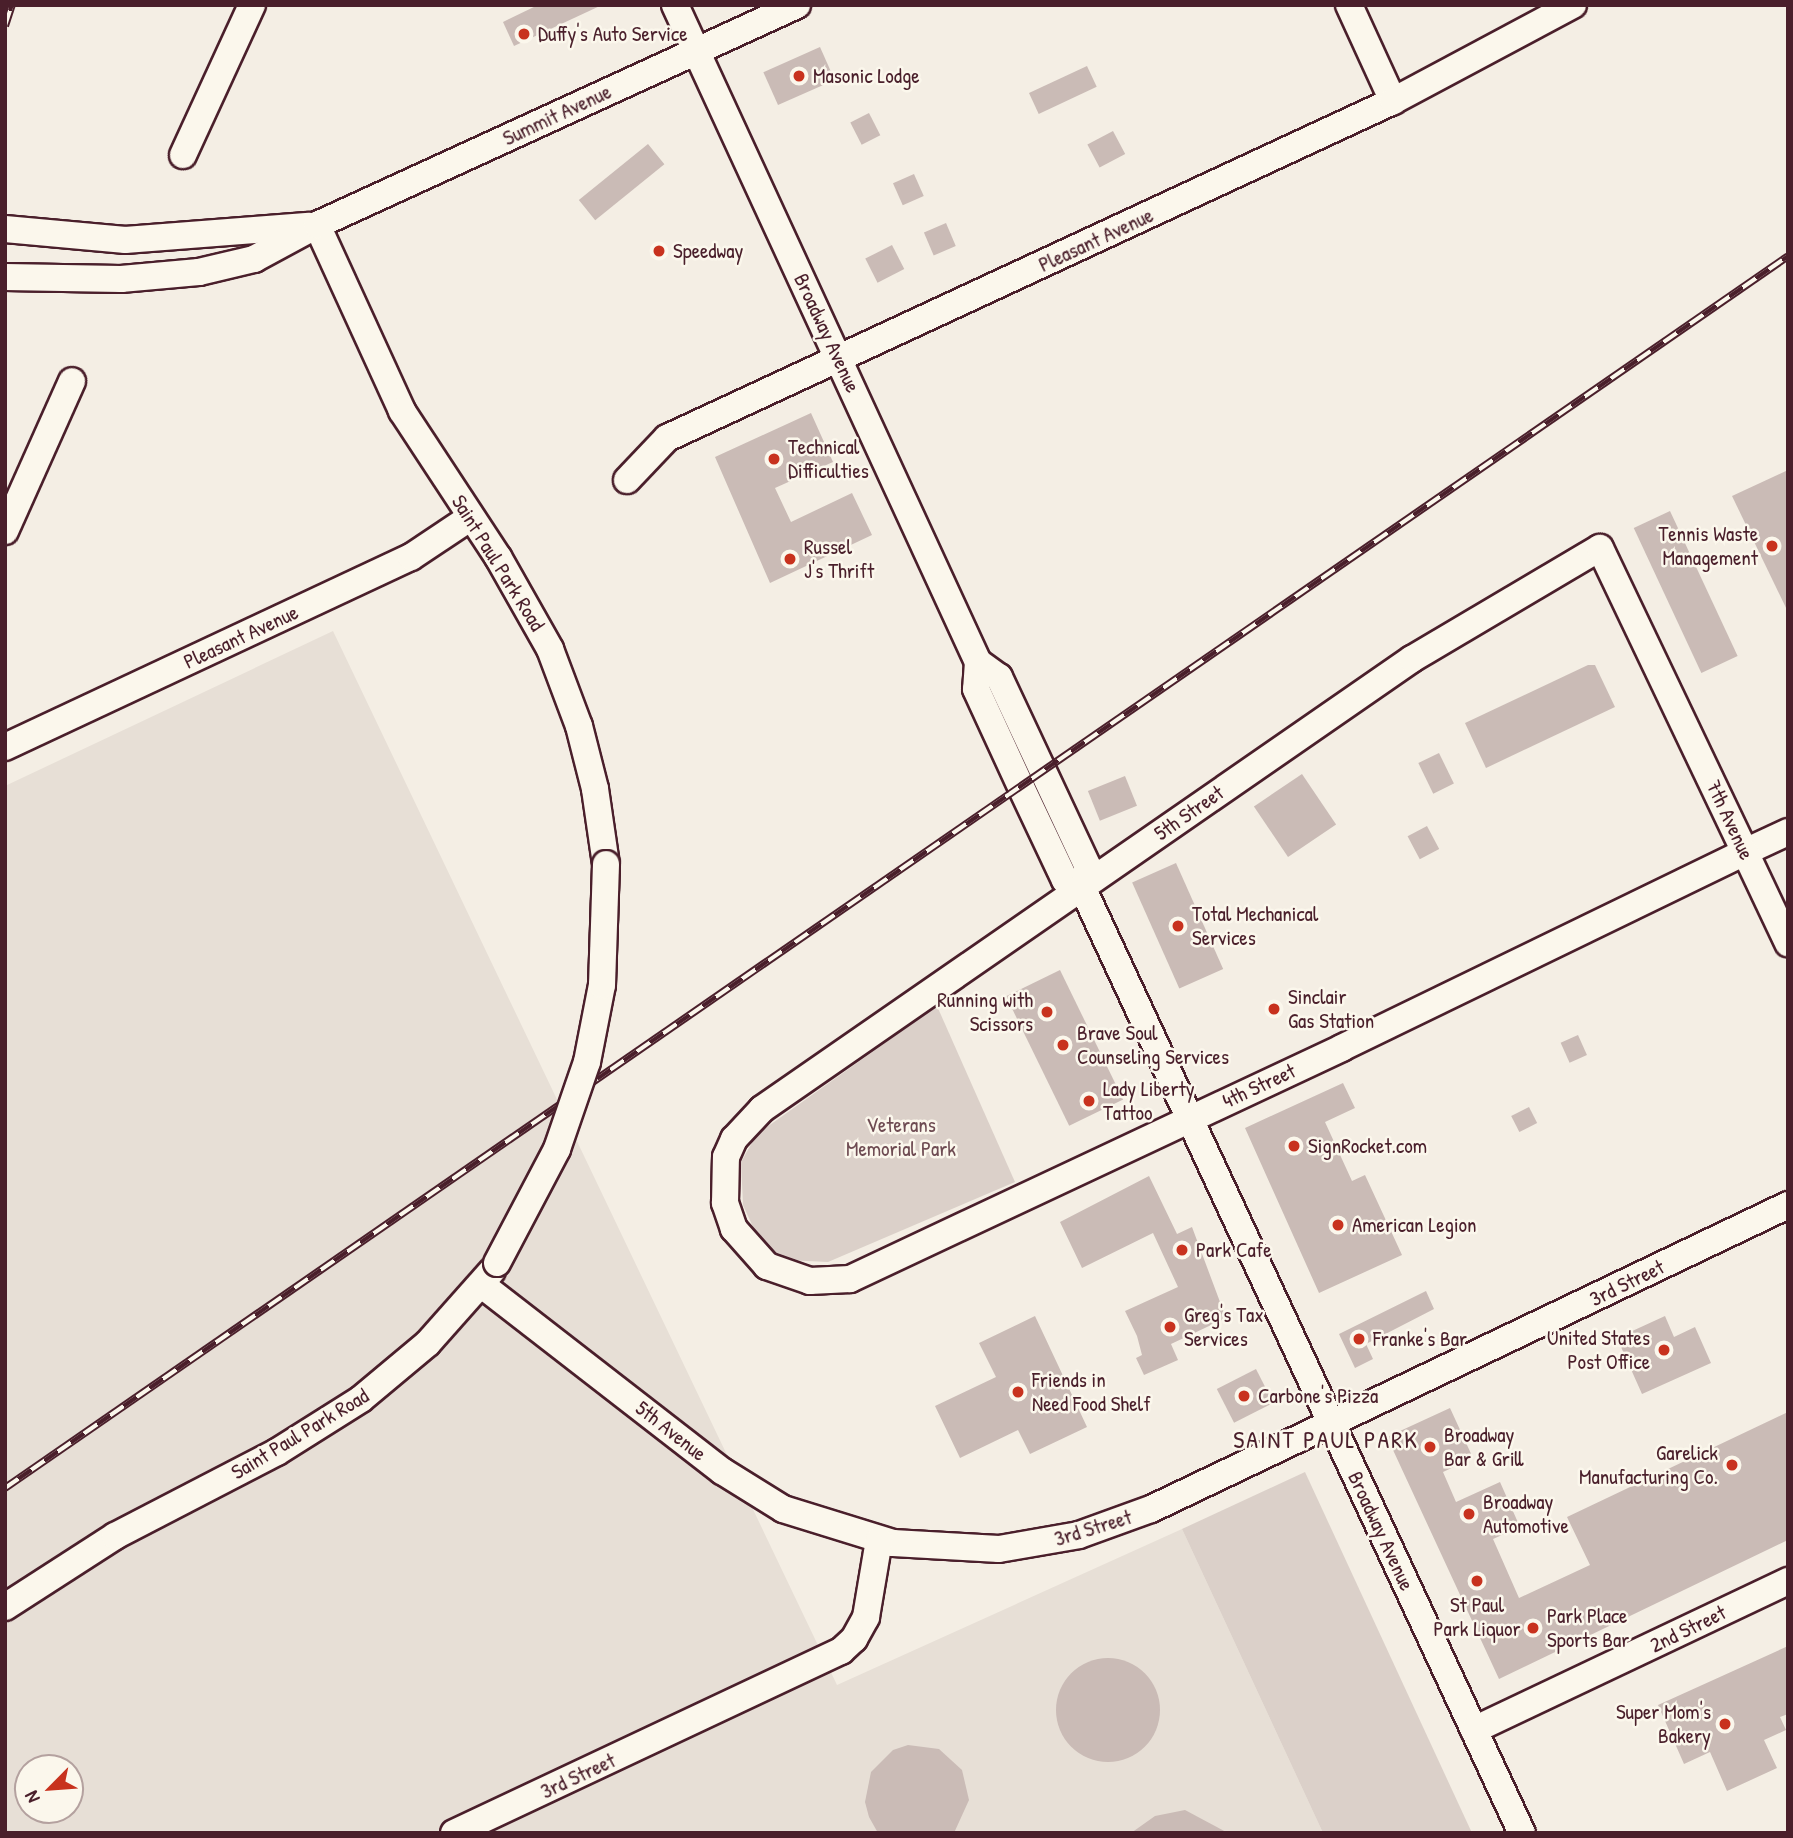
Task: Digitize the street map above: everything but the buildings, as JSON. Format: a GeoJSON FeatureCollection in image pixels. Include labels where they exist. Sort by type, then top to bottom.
{"type":"FeatureCollection","features":[{"type":"Feature","properties":{"kind":"street"},"geometry":{"type":"LineString","coordinates":[[183,155],[252,5]]}},
{"type":"Feature","properties":{"kind":"street","name":"Broadway Avenue"},"geometry":{"type":"LineString","coordinates":[[675,5],[978,662],[999,677],[1088,867],[1082,887],[1521,1833]]}},
{"type":"Feature","properties":{"kind":"street","name":"Summit Avenue"},"geometry":{"type":"LineString","coordinates":[[5,277],[92,281],[199,272],[254,259],[317,225],[797,5]]}},
{"type":"Feature","properties":{"kind":"street"},"geometry":{"type":"LineString","coordinates":[[1349,5],[1393,101]]}},
{"type":"Feature","properties":{"kind":"street","name":"Pleasant Avenue"},"geometry":{"type":"LineString","coordinates":[[627,480],[646,455],[667,438],[1393,101],[1573,5]]}},
{"type":"Feature","properties":{"kind":"street","name":"Summit Avenue"},"geometry":{"type":"LineString","coordinates":[[5,229],[125,240],[317,225]]}},
{"type":"Feature","properties":{"kind":"street","name":"Saint Paul Park Road"},"geometry":{"type":"LineString","coordinates":[[5,1607],[115,1536],[331,1420],[411,1358],[482,1285],[498,1263],[557,1149],[587,1062],[602,985],[606,864],[595,789],[562,674],[521,593],[402,411],[317,225]]}},
{"type":"Feature","properties":{"kind":"street"},"geometry":{"type":"LineString","coordinates":[[5,531],[72,381]]}},
{"type":"Feature","properties":{"kind":"street","name":"Pleasant Avenue"},"geometry":{"type":"LineString","coordinates":[[5,747],[411,557],[471,517]]}},
{"type":"Feature","properties":{"kind":"street","name":"5th Street"},"geometry":{"type":"LineString","coordinates":[[734,1230],[723,1179],[726,1157],[747,1123],[1412,659],[1600,548],[1671,697]]}},
{"type":"Feature","properties":{"kind":"street","name":"7th Avenue"},"geometry":{"type":"LineString","coordinates":[[1671,697],[1788,943]]}},
{"type":"Feature","properties":{"kind":"street","name":"4th Street"},"geometry":{"type":"LineString","coordinates":[[734,1230],[767,1266],[788,1275],[829,1282],[850,1279],[1788,832]]}},
{"type":"Feature","properties":{"kind":"street","name":"3rd Street"},"geometry":{"type":"LineString","coordinates":[[454,1833],[841,1651],[855,1639],[866,1617],[879,1540],[978,1549],[1079,1535],[1151,1509],[1788,1205]]}},
{"type":"Feature","properties":{"kind":"street","name":"5th Avenue"},"geometry":{"type":"LineString","coordinates":[[482,1285],[746,1488],[800,1516],[879,1540]]}},
{"type":"Feature","properties":{"kind":"street","name":"2nd Street"},"geometry":{"type":"LineString","coordinates":[[1474,1730],[1788,1581]]}},
{"type":"Feature","properties":{"kind":"shaded area"},"geometry":{"type":"Polygon","coordinates":[[[333,631],[837,1685],[1182,1529],[1323,1833],[5,1833],[5,786],[333,631]]]}},
{"type":"Feature","properties":{"kind":"green space","name":"Veterans Memorial Park"},"geometry":{"type":"Polygon","coordinates":[[[937,1006],[1015,1182],[828,1262],[786,1260],[758,1238],[743,1205],[741,1162],[757,1134],[937,1006]]]}},
{"type":"Feature","properties":{"kind":"green space"},"geometry":{"type":"Polygon","coordinates":[[[1305,1472],[1472,1833],[1323,1833],[1182,1529],[1305,1472]]]}},
{"type":"Feature","properties":{"kind":"railway"},"geometry":{"type":"LineString","coordinates":[[5,26],[12,5]]}},
{"type":"Feature","properties":{"kind":"railway"},"geometry":{"type":"LineString","coordinates":[[5,1488],[1788,256]]}},
{"type":"Feature","properties":{"kind":"place","name":"Duffy's Auto Service"},"geometry":{"type":"Point","coordinates":[524,34]}},
{"type":"Feature","properties":{"kind":"place","name":"Masonic Lodge"},"geometry":{"type":"Point","coordinates":[799,76]}},
{"type":"Feature","properties":{"kind":"place","name":"Speedway"},"geometry":{"type":"Point","coordinates":[659,251]}},
{"type":"Feature","properties":{"kind":"place","name":"Technical Difficulties"},"geometry":{"type":"Point","coordinates":[774,459]}},
{"type":"Feature","properties":{"kind":"place","name":"Tennis Waste Management"},"geometry":{"type":"Point","coordinates":[1772,546]}},
{"type":"Feature","properties":{"kind":"place","name":"Russel J's Thrift"},"geometry":{"type":"Point","coordinates":[790,559]}},
{"type":"Feature","properties":{"kind":"place","name":"Total Mechanical Services"},"geometry":{"type":"Point","coordinates":[1178,926]}},
{"type":"Feature","properties":{"kind":"place","name":"Sinclair Gas Station"},"geometry":{"type":"Point","coordinates":[1274,1009]}},
{"type":"Feature","properties":{"kind":"place","name":"Running with Scissors"},"geometry":{"type":"Point","coordinates":[1047,1012]}},
{"type":"Feature","properties":{"kind":"place","name":"Brave Soul Counseling Services"},"geometry":{"type":"Point","coordinates":[1063,1045]}},
{"type":"Feature","properties":{"kind":"place","name":"Lady Liberty Tattoo"},"geometry":{"type":"Point","coordinates":[1089,1101]}},
{"type":"Feature","properties":{"kind":"place","name":"SignRocket.com"},"geometry":{"type":"Point","coordinates":[1294,1146]}},
{"type":"Feature","properties":{"kind":"place","name":"American Legion"},"geometry":{"type":"Point","coordinates":[1338,1225]}},
{"type":"Feature","properties":{"kind":"place","name":"Park Cafe"},"geometry":{"type":"Point","coordinates":[1182,1250]}},
{"type":"Feature","properties":{"kind":"place","name":"Greg's Tax Services"},"geometry":{"type":"Point","coordinates":[1170,1327]}},
{"type":"Feature","properties":{"kind":"place","name":"Franke's Bar"},"geometry":{"type":"Point","coordinates":[1359,1339]}},
{"type":"Feature","properties":{"kind":"place","name":"United States Post Office"},"geometry":{"type":"Point","coordinates":[1664,1350]}},
{"type":"Feature","properties":{"kind":"place","name":"Friends in Need Food Shelf"},"geometry":{"type":"Point","coordinates":[1018,1392]}},
{"type":"Feature","properties":{"kind":"place","name":"Carbone's Pizza"},"geometry":{"type":"Point","coordinates":[1244,1396]}},
{"type":"Feature","properties":{"kind":"place","name":"Broadway Bar & Grill"},"geometry":{"type":"Point","coordinates":[1430,1447]}},
{"type":"Feature","properties":{"kind":"place","name":"Garelick Manufacturing Co."},"geometry":{"type":"Point","coordinates":[1732,1465]}},
{"type":"Feature","properties":{"kind":"place","name":"Broadway Automotive"},"geometry":{"type":"Point","coordinates":[1469,1514]}},
{"type":"Feature","properties":{"kind":"place","name":"St Paul Park Liquor"},"geometry":{"type":"Point","coordinates":[1477,1581]}},
{"type":"Feature","properties":{"kind":"place","name":"Park Place Sports Bar"},"geometry":{"type":"Point","coordinates":[1533,1628]}},
{"type":"Feature","properties":{"kind":"place","name":"Super Mom's Bakery"},"geometry":{"type":"Point","coordinates":[1725,1724]}},
{"type":"Feature","properties":{"kind":"district","name":"SAINT PAUL PARK"},"geometry":{"type":"Point","coordinates":[1326,1440]}}]}
